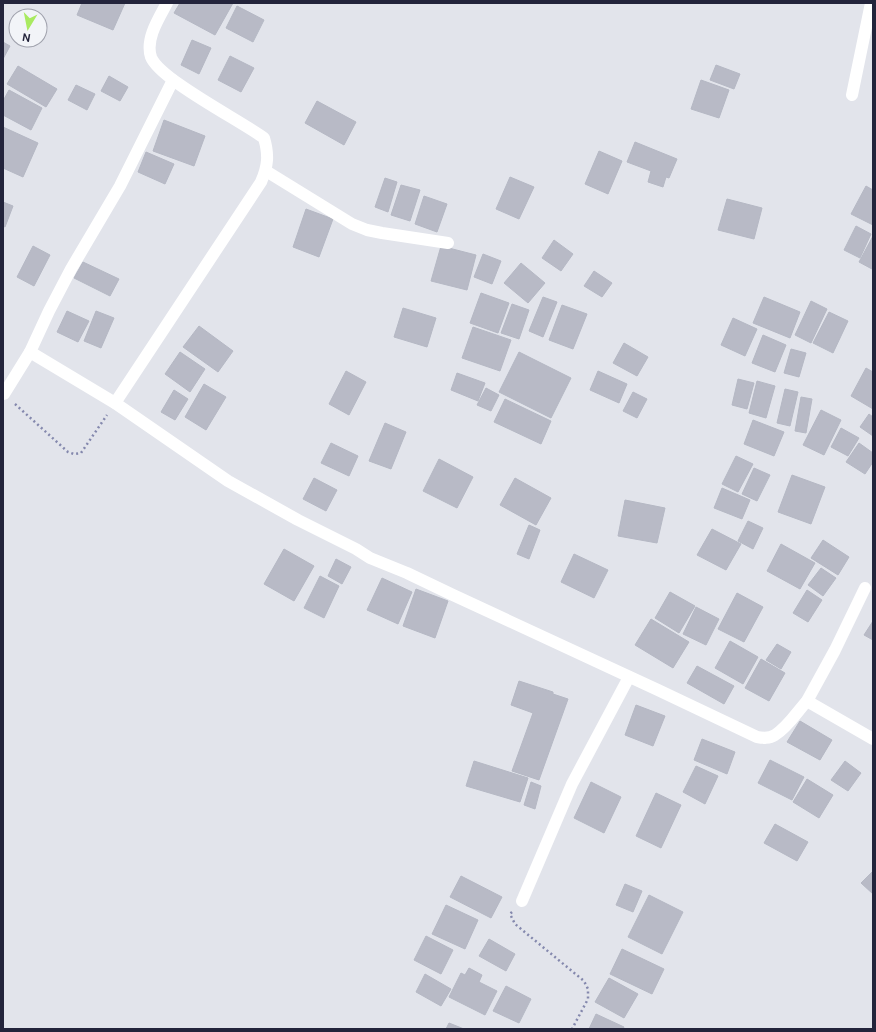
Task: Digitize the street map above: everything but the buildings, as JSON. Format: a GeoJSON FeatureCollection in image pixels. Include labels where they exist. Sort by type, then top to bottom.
{"type":"FeatureCollection","features":[{"type":"Feature","properties":{"kind":"street"},"geometry":{"type":"LineString","coordinates":[[115,402],[261,182],[266,171],[267,148],[264,138],[173,80],[157,68],[151,56],[150,41],[155,26],[168,3]]}},
{"type":"Feature","properties":{"kind":"street"},"geometry":{"type":"LineString","coordinates":[[852,95],[871,3]]}},
{"type":"Feature","properties":{"kind":"street"},"geometry":{"type":"LineString","coordinates":[[4,394],[30,352],[62,285],[120,186],[173,80]]}},
{"type":"Feature","properties":{"kind":"street"},"geometry":{"type":"LineString","coordinates":[[266,171],[352,224],[367,230],[448,243]]}},
{"type":"Feature","properties":{"kind":"street"},"geometry":{"type":"LineString","coordinates":[[30,352],[115,402],[228,481],[278,509],[356,549],[370,558],[407,573],[453,596],[757,737],[765,739],[775,736],[808,701],[865,588]]}},
{"type":"Feature","properties":{"kind":"street"},"geometry":{"type":"LineString","coordinates":[[522,901],[572,784],[629,677]]}},
{"type":"Feature","properties":{"kind":"street"},"geometry":{"type":"LineString","coordinates":[[808,701],[873,739]]}},
{"type":"Feature","properties":{"kind":"path"},"geometry":{"type":"LineString","coordinates":[[4,394],[68,452],[74,454],[81,453],[115,402]]}},
{"type":"Feature","properties":{"kind":"path"},"geometry":{"type":"LineString","coordinates":[[522,901],[510,914],[515,924],[584,981],[588,989],[588,999],[572,1029]]}}]}
